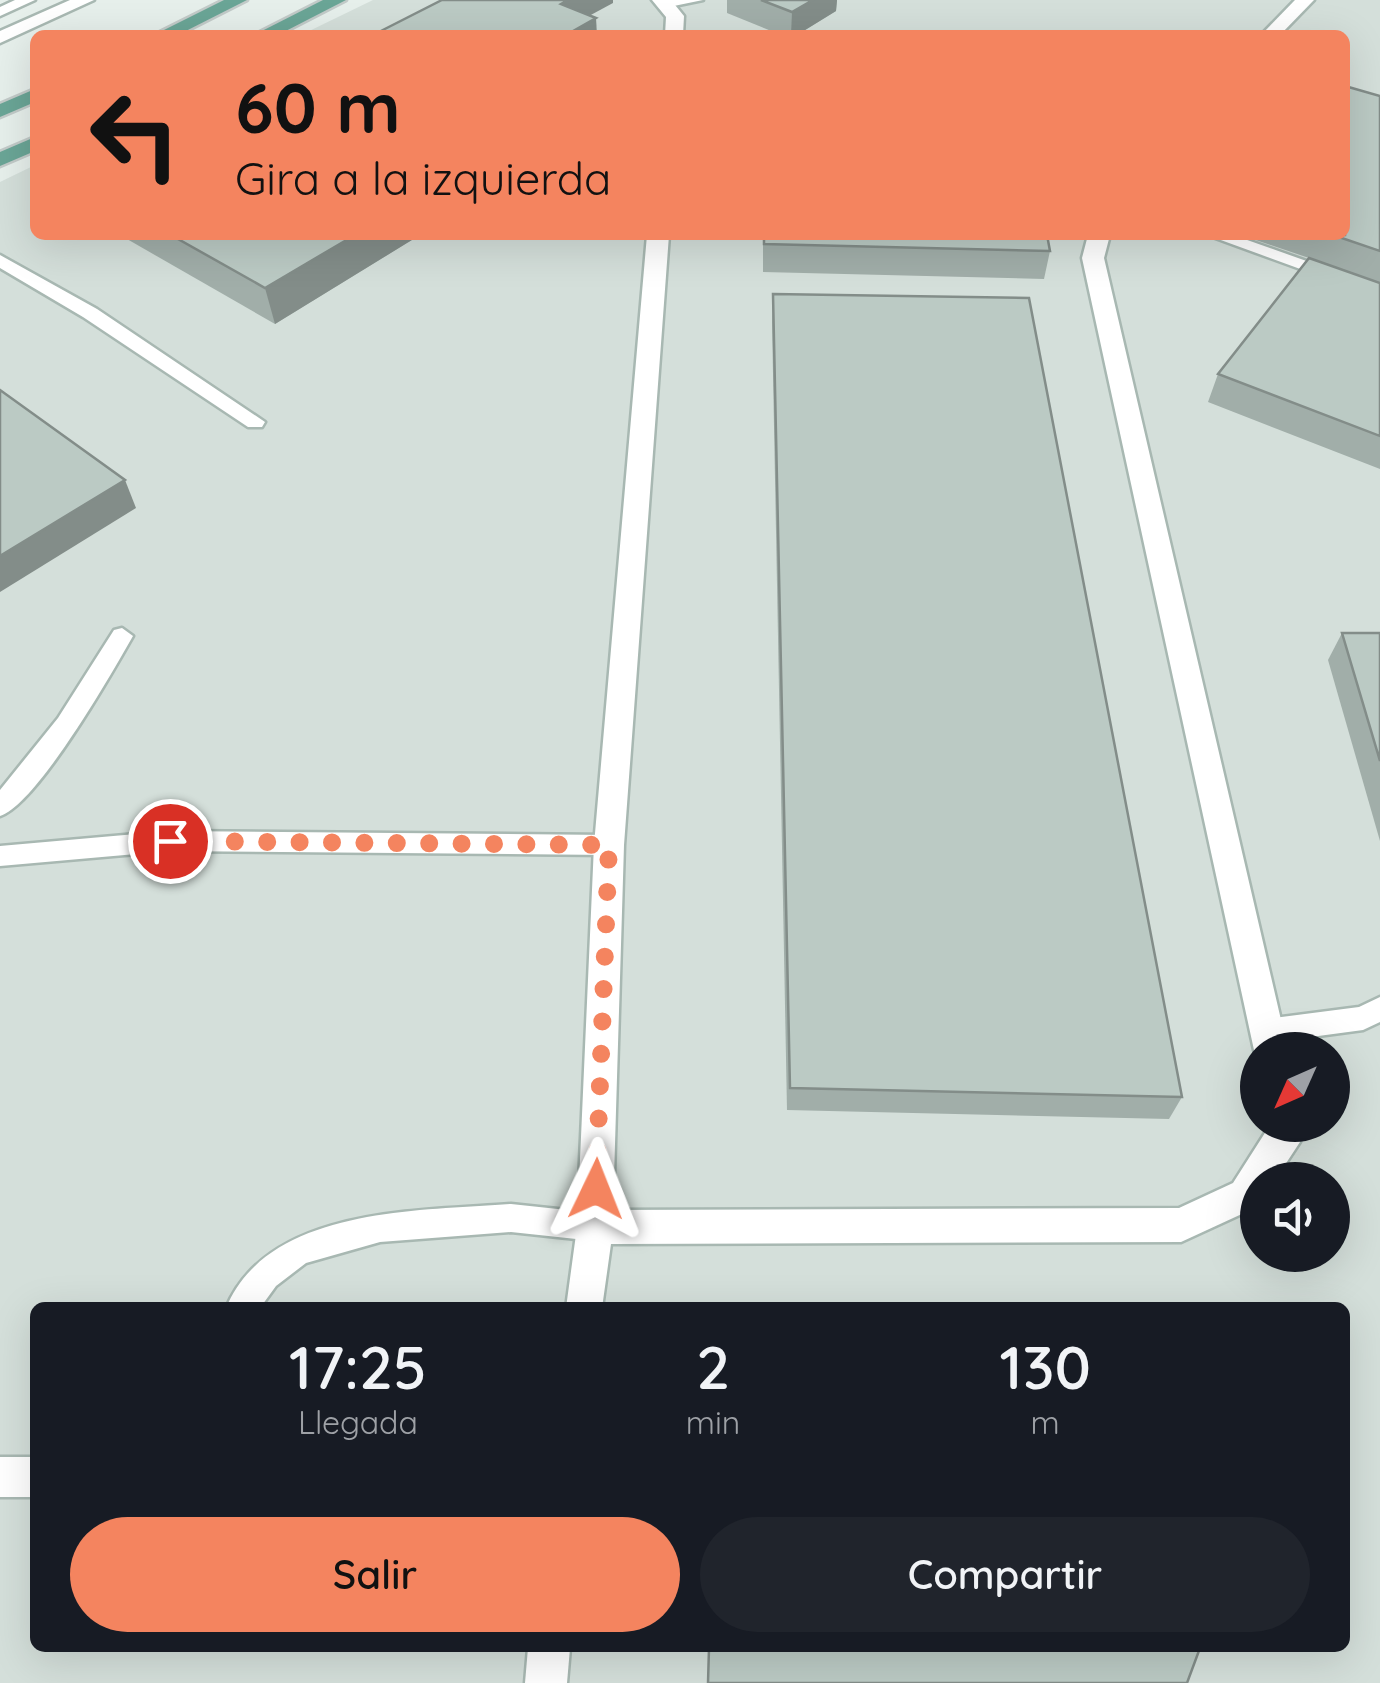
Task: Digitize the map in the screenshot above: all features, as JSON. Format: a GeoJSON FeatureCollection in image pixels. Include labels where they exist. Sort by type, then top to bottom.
{"type":"FeatureCollection","features":[{"type":"Feature","properties":{"kind":"main road"},"geometry":{"type":"LineString","coordinates":[[174,30],[238,0]]}},
{"type":"Feature","properties":{"kind":"main road"},"geometry":{"type":"LineString","coordinates":[[274,30],[337,0]]}},
{"type":"Feature","properties":{"kind":"main road"},"geometry":{"type":"LineString","coordinates":[[0,111],[30,97]]}},
{"type":"Feature","properties":{"kind":"main road"},"geometry":{"type":"LineString","coordinates":[[0,160],[30,146]]}},
{"type":"Feature","properties":{"kind":"street"},"geometry":{"type":"LineString","coordinates":[[0,38],[86,0]]}},
{"type":"Feature","properties":{"kind":"street"},"geometry":{"type":"LineString","coordinates":[[1275,30],[1305,0]]}},
{"type":"Feature","properties":{"kind":"street"},"geometry":{"type":"LineString","coordinates":[[662,2],[675,16],[674,30]]}},
{"type":"Feature","properties":{"kind":"street"},"geometry":{"type":"LineString","coordinates":[[585,1302],[595,1227],[609,845],[658,240]]}},
{"type":"Feature","properties":{"kind":"street"},"geometry":{"type":"LineString","coordinates":[[1097,240],[1094,258],[1266,1032]]}},
{"type":"Feature","properties":{"kind":"street"},"geometry":{"type":"LineString","coordinates":[[595,1227],[1181,1225],[1245,1196],[1281,1142]]}},
{"type":"Feature","properties":{"kind":"street"},"geometry":{"type":"LineString","coordinates":[[0,1476],[30,1477]]}},
{"type":"Feature","properties":{"kind":"street"},"geometry":{"type":"LineString","coordinates":[[546,1683],[549,1652]]}},
{"type":"Feature","properties":{"kind":"lane"},"geometry":{"type":"LineString","coordinates":[[0,12],[28,0]]}},
{"type":"Feature","properties":{"kind":"lane"},"geometry":{"type":"LineString","coordinates":[[662,2],[696,0]]}},
{"type":"Feature","properties":{"kind":"lane"},"geometry":{"type":"LineString","coordinates":[[1230,240],[1380,293]]}},
{"type":"Feature","properties":{"kind":"lane"},"geometry":{"type":"LineString","coordinates":[[0,260],[90,313],[255,422]]}},
{"type":"Feature","properties":{"kind":"lane"},"geometry":{"type":"LineString","coordinates":[[0,806],[71,723],[122,636]]}},
{"type":"Feature","properties":{"kind":"lane"},"geometry":{"type":"LineString","coordinates":[[0,856],[170,841],[609,845]]}},
{"type":"Feature","properties":{"kind":"lane"},"geometry":{"type":"LineString","coordinates":[[1303,1032],[1363,1018],[1380,1008]]}},
{"type":"Feature","properties":{"kind":"lane"},"geometry":{"type":"LineString","coordinates":[[244,1302],[265,1274],[298,1250],[380,1228],[510,1218],[595,1227]]}},
{"type":"Feature","properties":{"kind":"shaded area"},"geometry":{"type":"Polygon","coordinates":[[[373,0],[1380,0],[1380,1683],[0,1683],[0,182],[30,167],[30,240],[1350,240],[1350,30],[311,30],[373,0]]]}},
{"type":"Feature","properties":{"kind":"building"},"geometry":{"type":"Polygon","coordinates":[[[442,0],[568,0],[561,4],[596,18],[575,30],[383,30],[442,0]]]}},
{"type":"Feature","properties":{"kind":"building"},"geometry":{"type":"Polygon","coordinates":[[[761,0],[813,0],[792,12],[761,0]]]}},
{"type":"Feature","properties":{"kind":"building"},"geometry":{"type":"Polygon","coordinates":[[[1350,87],[1380,96],[1380,251],[1348,240],[1350,87]]]}},
{"type":"Feature","properties":{"kind":"building"},"geometry":{"type":"Polygon","coordinates":[[[180,240],[347,240],[265,288],[180,240]]]}},
{"type":"Feature","properties":{"kind":"building"},"geometry":{"type":"Polygon","coordinates":[[[764,240],[1048,240],[1050,251],[764,244],[764,240]]]}},
{"type":"Feature","properties":{"kind":"building"},"geometry":{"type":"Polygon","coordinates":[[[1309,258],[1380,283],[1380,436],[1218,374],[1309,258]]]}},
{"type":"Feature","properties":{"kind":"building"},"geometry":{"type":"Polygon","coordinates":[[[773,294],[1029,298],[1182,1097],[790,1088],[773,294]]]}},
{"type":"Feature","properties":{"kind":"building"},"geometry":{"type":"Polygon","coordinates":[[[0,390],[125,480],[0,556],[0,390]]]}},
{"type":"Feature","properties":{"kind":"building"},"geometry":{"type":"Polygon","coordinates":[[[1342,633],[1380,633],[1380,761],[1342,633]]]}},
{"type":"Feature","properties":{"kind":"building"},"geometry":{"type":"Polygon","coordinates":[[[709,1652],[1199,1652],[1187,1683],[708,1683],[709,1652]]]}},
{"type":"Feature","properties":{"kind":"route"},"geometry":{"type":"LineString","coordinates":[[170,841],[609,845],[596,1189]]}}]}
